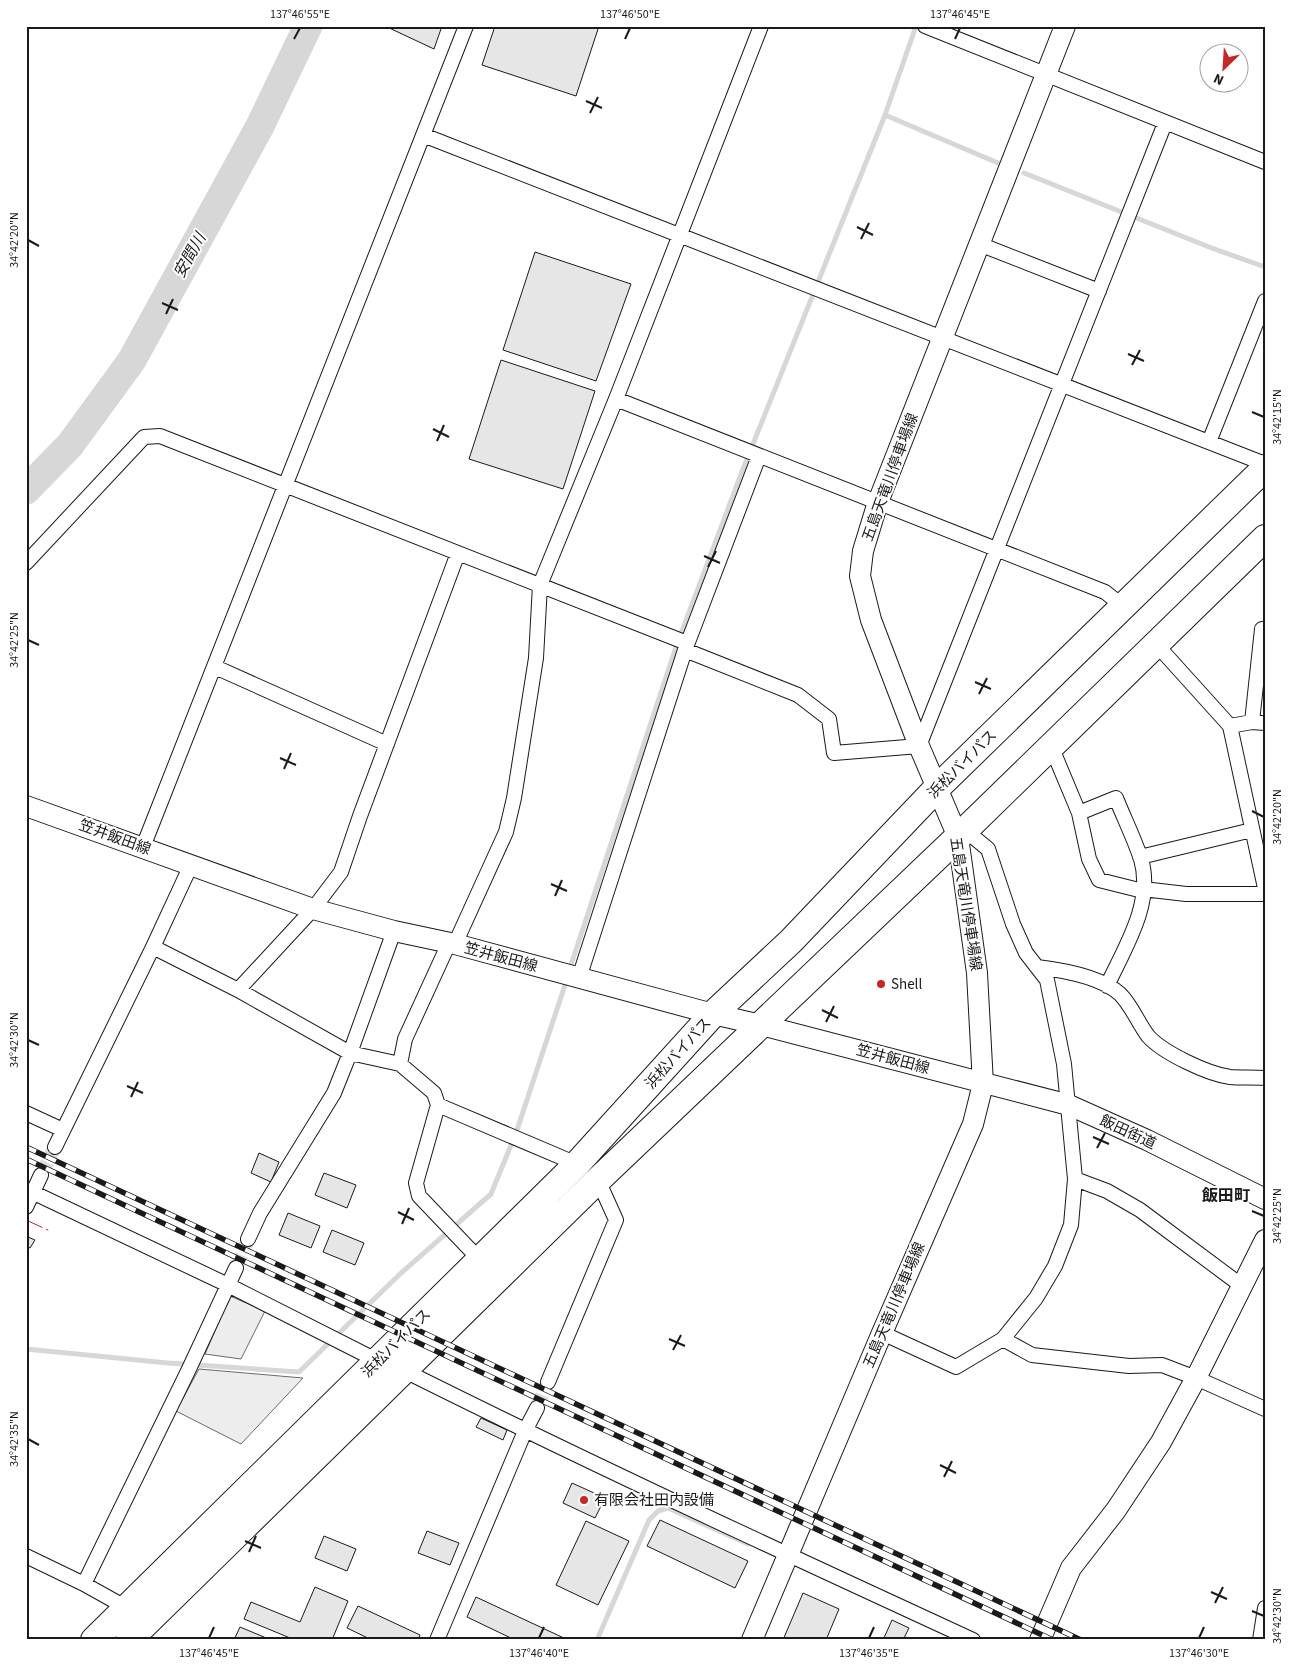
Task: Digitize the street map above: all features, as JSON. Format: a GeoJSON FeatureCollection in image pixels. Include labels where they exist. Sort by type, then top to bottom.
{"type":"FeatureCollection","features":[{"type":"Feature","properties":{"kind":"highway","name":"浜松バイパス"},"geometry":{"type":"LineString","coordinates":[[94,1640],[577,1164],[713,1014],[790,941],[937,788],[1265,468]]}},
{"type":"Feature","properties":{"kind":"highway","name":"浜松バイパス"},"geometry":{"type":"LineString","coordinates":[[129,1640],[598,1180],[962,834],[1265,538]]}},
{"type":"Feature","properties":{"kind":"main road","name":"五島天竜川停車場線"},"geometry":{"type":"LineString","coordinates":[[752,1640],[973,1124],[983,1084],[977,973],[962,834],[937,788],[919,746],[871,620],[860,576],[863,551],[878,502],[1065,26]]}},
{"type":"Feature","properties":{"kind":"main road","name":"笠井飯田線"},"geometry":{"type":"LineString","coordinates":[[26,806],[142,846],[313,909],[983,1084]]}},
{"type":"Feature","properties":{"kind":"main road","name":"飯田街道"},"geometry":{"type":"LineString","coordinates":[[983,1084],[1069,1105],[1147,1140],[1265,1199]]}},
{"type":"Feature","properties":{"kind":"main road"},"geometry":{"type":"LineString","coordinates":[[1040,1640],[1072,1568],[1116,1510],[1156,1449],[1196,1378],[1265,1240]]}},
{"type":"Feature","properties":{"kind":"street"},"geometry":{"type":"LineString","coordinates":[[142,846],[466,26]]}},
{"type":"Feature","properties":{"kind":"street"},"geometry":{"type":"LineString","coordinates":[[400,1064],[405,1039],[506,832],[514,798],[536,658],[540,585],[616,399],[761,26]]}},
{"type":"Feature","properties":{"kind":"street"},"geometry":{"type":"LineString","coordinates":[[925,26],[1265,162]]}},
{"type":"Feature","properties":{"kind":"street"},"geometry":{"type":"LineString","coordinates":[[26,563],[144,438],[160,436],[540,585],[798,695],[829,719],[834,753],[919,746],[1165,123]]}},
{"type":"Feature","properties":{"kind":"street"},"geometry":{"type":"LineString","coordinates":[[423,135],[1265,464]]}},
{"type":"Feature","properties":{"kind":"street"},"geometry":{"type":"LineString","coordinates":[[980,244],[1100,291]]}},
{"type":"Feature","properties":{"kind":"street"},"geometry":{"type":"LineString","coordinates":[[1209,442],[1265,302]]}},
{"type":"Feature","properties":{"kind":"street"},"geometry":{"type":"LineString","coordinates":[[616,399],[1105,592],[1124,606]]}},
{"type":"Feature","properties":{"kind":"street"},"geometry":{"type":"LineString","coordinates":[[579,978],[686,647],[759,456]]}},
{"type":"Feature","properties":{"kind":"street"},"geometry":{"type":"LineString","coordinates":[[238,990],[313,909],[342,872],[360,816],[458,553]]}},
{"type":"Feature","properties":{"kind":"street"},"geometry":{"type":"LineString","coordinates":[[1230,726],[1258,722],[1262,630],[1265,630]]}},
{"type":"Feature","properties":{"kind":"street"},"geometry":{"type":"LineString","coordinates":[[1156,644],[1230,726],[1265,888]]}},
{"type":"Feature","properties":{"kind":"street"},"geometry":{"type":"LineString","coordinates":[[214,667],[387,744]]}},
{"type":"Feature","properties":{"kind":"street"},"geometry":{"type":"LineString","coordinates":[[1051,746],[1079,813],[1089,859],[1099,880],[1143,890],[1186,894],[1265,894]]}},
{"type":"Feature","properties":{"kind":"street"},"geometry":{"type":"LineString","coordinates":[[1079,813],[1116,798],[1140,856],[1143,890],[1142,906],[1132,934],[1107,986]]}},
{"type":"Feature","properties":{"kind":"street"},"geometry":{"type":"LineString","coordinates":[[1140,856],[1252,830]]}},
{"type":"Feature","properties":{"kind":"street"},"geometry":{"type":"LineString","coordinates":[[882,1333],[956,1368],[1003,1339],[1036,1298],[1055,1266],[1070,1225],[1075,1179],[1069,1105],[1064,1064],[1047,980],[1026,952],[1013,924],[988,849],[962,834]]}},
{"type":"Feature","properties":{"kind":"street"},"geometry":{"type":"LineString","coordinates":[[54,1147],[154,947],[191,865]]}},
{"type":"Feature","properties":{"kind":"street"},"geometry":{"type":"LineString","coordinates":[[248,1239],[260,1213],[334,1093],[394,931]]}},
{"type":"Feature","properties":{"kind":"street"},"geometry":{"type":"LineString","coordinates":[[154,947],[238,990],[350,1053],[400,1064],[434,1093],[438,1105],[416,1182],[419,1196],[480,1260]]}},
{"type":"Feature","properties":{"kind":"street"},"geometry":{"type":"LineString","coordinates":[[1037,967],[1060,969],[1107,986],[1120,994],[1149,1037],[1172,1054],[1201,1068],[1229,1077],[1265,1078]]}},
{"type":"Feature","properties":{"kind":"street"},"geometry":{"type":"LineString","coordinates":[[438,1105],[577,1164]]}},
{"type":"Feature","properties":{"kind":"street"},"geometry":{"type":"LineString","coordinates":[[26,1113],[63,1130]]}},
{"type":"Feature","properties":{"kind":"street"},"geometry":{"type":"LineString","coordinates":[[26,1207],[41,1175]]}},
{"type":"Feature","properties":{"kind":"street"},"geometry":{"type":"LineString","coordinates":[[1075,1179],[1107,1191],[1140,1210],[1242,1286]]}},
{"type":"Feature","properties":{"kind":"street"},"geometry":{"type":"LineString","coordinates":[[548,1382],[616,1220],[598,1180]]}},
{"type":"Feature","properties":{"kind":"street"},"geometry":{"type":"LineString","coordinates":[[32,1192],[228,1284],[378,1361]]}},
{"type":"Feature","properties":{"kind":"street"},"geometry":{"type":"LineString","coordinates":[[84,1584],[236,1268]]}},
{"type":"Feature","properties":{"kind":"street"},"geometry":{"type":"LineString","coordinates":[[1003,1339],[1032,1355],[1129,1366],[1162,1365],[1265,1409]]}},
{"type":"Feature","properties":{"kind":"street"},"geometry":{"type":"LineString","coordinates":[[403,1370],[525,1431],[973,1640]]}},
{"type":"Feature","properties":{"kind":"street"},"geometry":{"type":"LineString","coordinates":[[436,1640],[525,1431],[537,1408]]}},
{"type":"Feature","properties":{"kind":"street"},"geometry":{"type":"LineString","coordinates":[[26,1556],[84,1584],[127,1608]]}},
{"type":"Feature","properties":{"kind":"street"},"geometry":{"type":"LineString","coordinates":[[1260,1640],[1265,1608]]}},
{"type":"Feature","properties":{"kind":"shaded area"},"geometry":{"type":"Polygon","coordinates":[[[230,1296],[265,1311],[241,1359],[205,1354],[230,1296]]]}},
{"type":"Feature","properties":{"kind":"shaded area"},"geometry":{"type":"Polygon","coordinates":[[[199,1369],[303,1378],[241,1444],[176,1411],[199,1369]]]}},
{"type":"Feature","properties":{"kind":"building"},"geometry":{"type":"Polygon","coordinates":[[[385,26],[442,26],[434,49],[385,26]]]}},
{"type":"Feature","properties":{"kind":"building"},"geometry":{"type":"Polygon","coordinates":[[[495,26],[599,26],[576,96],[482,65],[495,26]]]}},
{"type":"Feature","properties":{"kind":"building"},"geometry":{"type":"Polygon","coordinates":[[[535,252],[631,284],[596,381],[503,350],[535,252]]]}},
{"type":"Feature","properties":{"kind":"building"},"geometry":{"type":"Polygon","coordinates":[[[501,360],[595,391],[563,489],[469,459],[501,360]]]}},
{"type":"Feature","properties":{"kind":"building"},"geometry":{"type":"Polygon","coordinates":[[[259,1153],[279,1162],[271,1182],[251,1173],[259,1153]]]}},
{"type":"Feature","properties":{"kind":"building"},"geometry":{"type":"Polygon","coordinates":[[[324,1173],[356,1185],[347,1208],[315,1195],[324,1173]]]}},
{"type":"Feature","properties":{"kind":"building"},"geometry":{"type":"Polygon","coordinates":[[[288,1213],[320,1226],[311,1248],[279,1235],[288,1213]]]}},
{"type":"Feature","properties":{"kind":"building"},"geometry":{"type":"Polygon","coordinates":[[[332,1230],[364,1243],[355,1265],[323,1252],[332,1230]]]}},
{"type":"Feature","properties":{"kind":"building"},"geometry":{"type":"Polygon","coordinates":[[[28,1237],[35,1240],[30,1248],[26,1246],[28,1237]]]}},
{"type":"Feature","properties":{"kind":"building"},"geometry":{"type":"Polygon","coordinates":[[[481,1418],[507,1430],[503,1440],[476,1427],[481,1418]]]}},
{"type":"Feature","properties":{"kind":"building","name":"有限会社田内設備"},"geometry":{"type":"Polygon","coordinates":[[[572,1483],[605,1498],[595,1518],[563,1503],[572,1483]]]}},
{"type":"Feature","properties":{"kind":"building"},"geometry":{"type":"Polygon","coordinates":[[[660,1520],[748,1561],[735,1588],[647,1546],[660,1520]]]}},
{"type":"Feature","properties":{"kind":"building"},"geometry":{"type":"Polygon","coordinates":[[[586,1521],[629,1541],[598,1605],[556,1585],[586,1521]]]}},
{"type":"Feature","properties":{"kind":"building"},"geometry":{"type":"Polygon","coordinates":[[[427,1531],[459,1543],[450,1565],[418,1553],[427,1531]]]}},
{"type":"Feature","properties":{"kind":"building"},"geometry":{"type":"Polygon","coordinates":[[[324,1536],[356,1549],[347,1571],[315,1558],[324,1536]]]}},
{"type":"Feature","properties":{"kind":"building"},"geometry":{"type":"Polygon","coordinates":[[[315,1587],[348,1601],[332,1640],[295,1640],[244,1619],[251,1602],[300,1622],[315,1587]]]}},
{"type":"Feature","properties":{"kind":"building"},"geometry":{"type":"Polygon","coordinates":[[[803,1593],[839,1609],[826,1640],[783,1640],[803,1593]]]}},
{"type":"Feature","properties":{"kind":"building"},"geometry":{"type":"Polygon","coordinates":[[[476,1597],[566,1640],[515,1640],[467,1617],[476,1597]]]}},
{"type":"Feature","properties":{"kind":"building"},"geometry":{"type":"Polygon","coordinates":[[[358,1606],[420,1635],[418,1640],[372,1640],[347,1628],[358,1606]]]}},
{"type":"Feature","properties":{"kind":"building"},"geometry":{"type":"Polygon","coordinates":[[[892,1620],[909,1628],[903,1640],[883,1640],[892,1620]]]}},
{"type":"Feature","properties":{"kind":"building"},"geometry":{"type":"Polygon","coordinates":[[[240,1627],[271,1640],[234,1640],[240,1627]]]}},
{"type":"Feature","properties":{"kind":"waterway","name":"安間川"},"geometry":{"type":"LineString","coordinates":[[26,490],[70,445],[132,360],[260,126],[308,26]]}},
{"type":"Feature","properties":{"kind":"waterway"},"geometry":{"type":"LineString","coordinates":[[569,971],[676,647],[743,469],[885,115],[916,26]]}},
{"type":"Feature","properties":{"kind":"waterway"},"geometry":{"type":"LineString","coordinates":[[885,115],[998,163]]}},
{"type":"Feature","properties":{"kind":"waterway"},"geometry":{"type":"LineString","coordinates":[[1024,173],[1209,247],[1265,267]]}},
{"type":"Feature","properties":{"kind":"waterway"},"geometry":{"type":"LineString","coordinates":[[26,476],[34,482]]}},
{"type":"Feature","properties":{"kind":"waterway"},"geometry":{"type":"LineString","coordinates":[[26,1349],[168,1363],[299,1372],[400,1274],[491,1194],[516,1133],[567,979]]}},
{"type":"Feature","properties":{"kind":"waterway"},"geometry":{"type":"LineString","coordinates":[[597,1640],[649,1520],[658,1511],[668,1508],[748,1544]]}},
{"type":"Feature","properties":{"kind":"tunnel"},"geometry":{"type":"LineString","coordinates":[[41,1175],[55,1147]]}},
{"type":"Feature","properties":{"kind":"tunnel"},"geometry":{"type":"LineString","coordinates":[[236,1268],[248,1239]]}},
{"type":"Feature","properties":{"kind":"tunnel"},"geometry":{"type":"LineString","coordinates":[[537,1408],[548,1382]]}},
{"type":"Feature","properties":{"kind":"railway"},"geometry":{"type":"LineString","coordinates":[[26,1147],[1081,1640]]}},
{"type":"Feature","properties":{"kind":"railway"},"geometry":{"type":"LineString","coordinates":[[26,1159],[1053,1640]]}},
{"type":"Feature","properties":{"kind":"power"},"geometry":{"type":"LineString","coordinates":[[26,1220],[50,1231]]}},
{"type":"Feature","properties":{"kind":"place","name":"Shell"},"geometry":{"type":"Point","coordinates":[881,984]}},
{"type":"Feature","properties":{"kind":"place","name":"有限会社田内設備"},"geometry":{"type":"Point","coordinates":[584,1500]}},
{"type":"Feature","properties":{"kind":"district","name":"飯田町"},"geometry":{"type":"Point","coordinates":[1226,1195]}}]}
